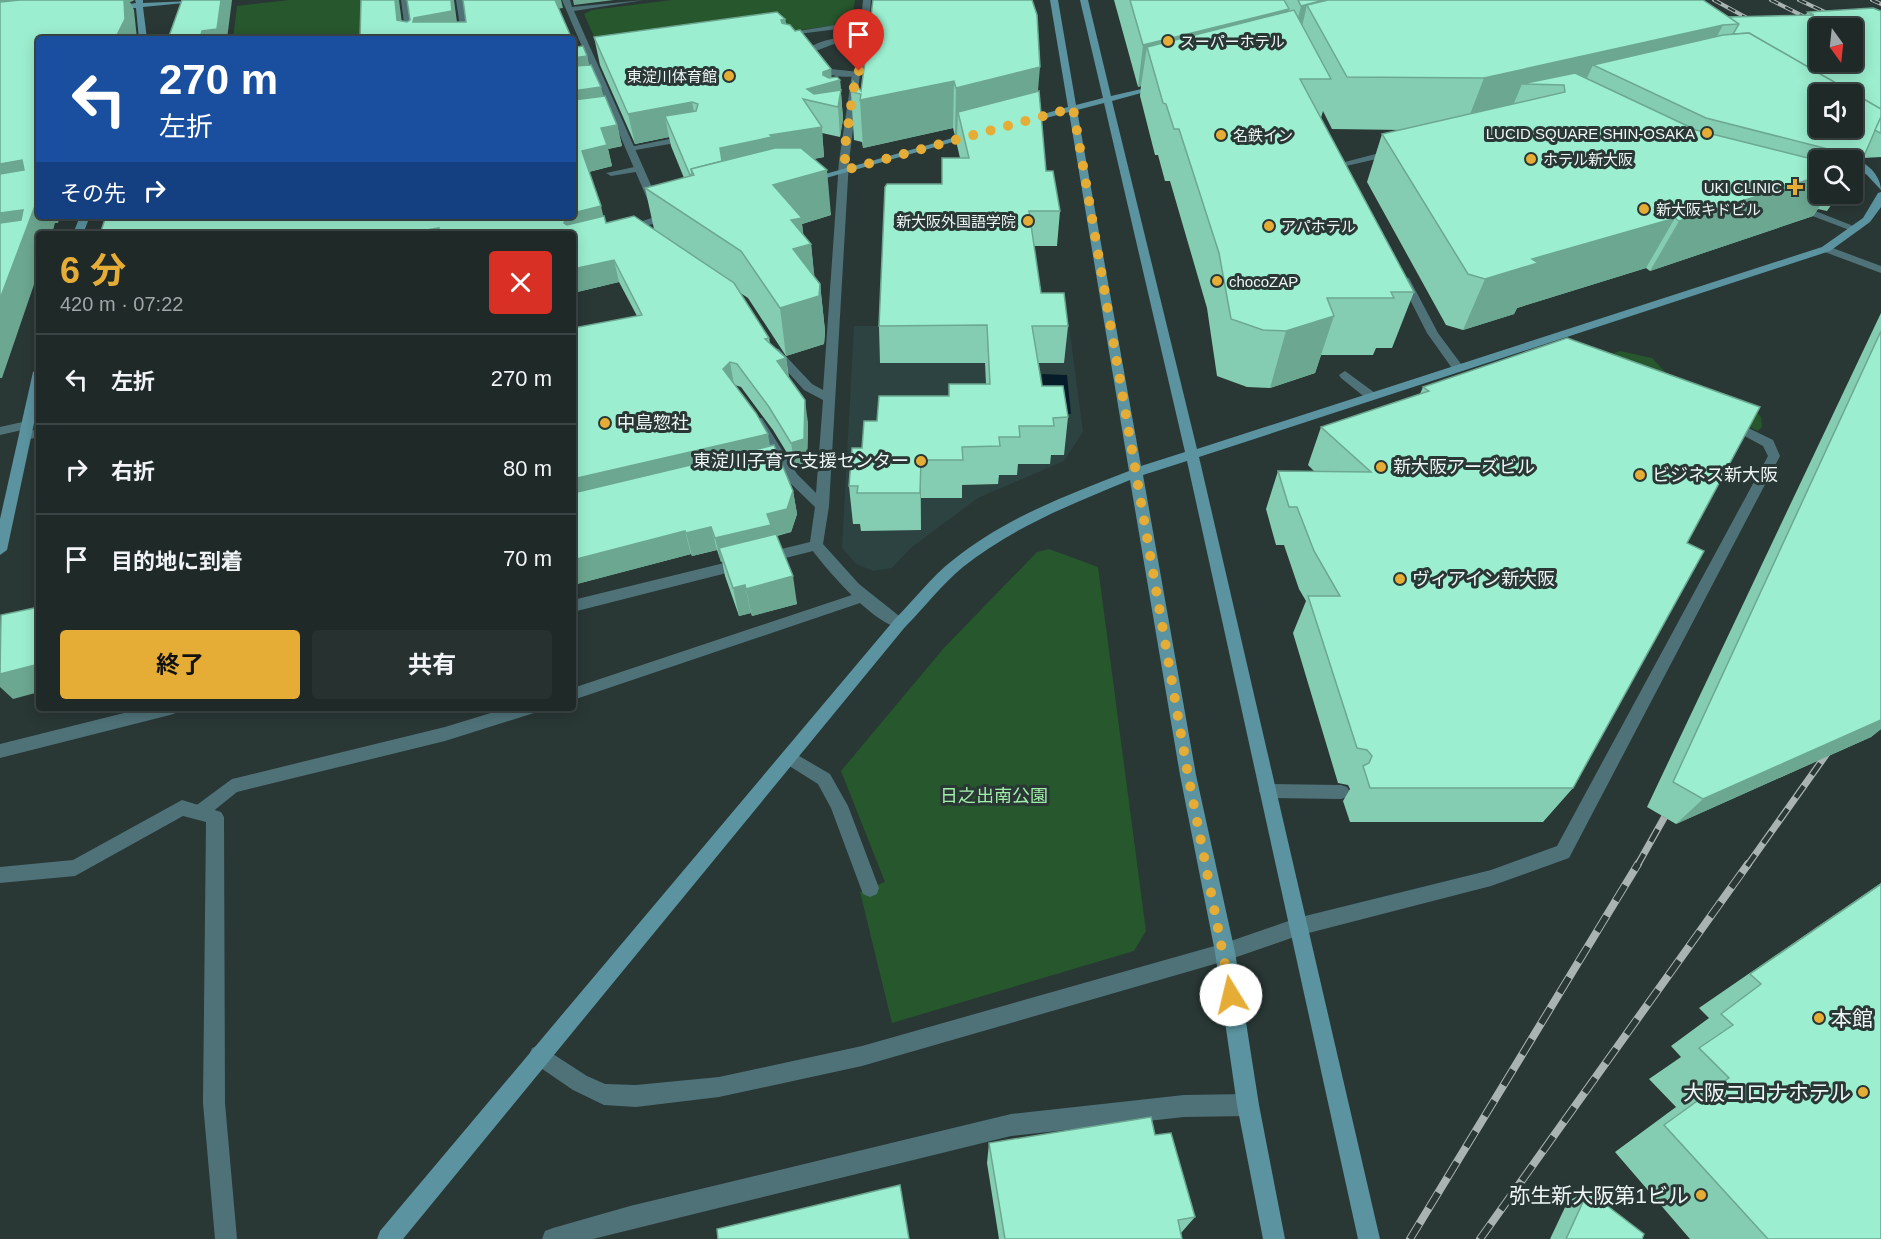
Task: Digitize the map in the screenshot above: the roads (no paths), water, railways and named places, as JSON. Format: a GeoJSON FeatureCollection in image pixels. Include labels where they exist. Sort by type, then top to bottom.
{"type":"FeatureCollection","features":[{"type":"Feature","properties":{"kind":"street"},"geometry":{"type":"LineString","coordinates":[[101,9],[140,3],[211,0]]}},
{"type":"Feature","properties":{"kind":"street"},"geometry":{"type":"LineString","coordinates":[[405,0],[410,36]]}},
{"type":"Feature","properties":{"kind":"street"},"geometry":{"type":"LineString","coordinates":[[455,35],[466,36],[460,0]]}},
{"type":"Feature","properties":{"kind":"street"},"geometry":{"type":"LineString","coordinates":[[640,0],[568,4],[583,51],[597,60],[596,80],[609,112],[630,148],[661,219]]}},
{"type":"Feature","properties":{"kind":"street"},"geometry":{"type":"LineString","coordinates":[[867,0],[863,37],[859,45],[860,66],[848,99],[822,506],[816,545],[834,569],[861,597],[900,622]]}},
{"type":"Feature","properties":{"kind":"street"},"geometry":{"type":"LineString","coordinates":[[1054,0],[1188,775],[1225,952],[1248,1105],[1274,1239]]}},
{"type":"Feature","properties":{"kind":"street"},"geometry":{"type":"LineString","coordinates":[[1084,0],[1192,453],[1369,1239]]}},
{"type":"Feature","properties":{"kind":"street"},"geometry":{"type":"LineString","coordinates":[[140,3],[142,36]]}},
{"type":"Feature","properties":{"kind":"street"},"geometry":{"type":"LineString","coordinates":[[774,35],[863,23]]}},
{"type":"Feature","properties":{"kind":"street"},"geometry":{"type":"LineString","coordinates":[[800,47],[863,37]]}},
{"type":"Feature","properties":{"kind":"street"},"geometry":{"type":"LineString","coordinates":[[819,45],[810,50],[807,55],[814,65],[835,73],[856,74]]}},
{"type":"Feature","properties":{"kind":"street"},"geometry":{"type":"LineString","coordinates":[[1012,124],[1164,85]]}},
{"type":"Feature","properties":{"kind":"street"},"geometry":{"type":"LineString","coordinates":[[799,182],[990,130]]}},
{"type":"Feature","properties":{"kind":"street"},"geometry":{"type":"LineString","coordinates":[[630,148],[698,137]]}},
{"type":"Feature","properties":{"kind":"street"},"geometry":{"type":"LineString","coordinates":[[1348,174],[1340,159],[1408,148]]}},
{"type":"Feature","properties":{"kind":"street"},"geometry":{"type":"LineString","coordinates":[[611,173],[639,169]]}},
{"type":"Feature","properties":{"kind":"street"},"geometry":{"type":"LineString","coordinates":[[1863,169],[1881,187]]}},
{"type":"Feature","properties":{"kind":"street"},"geometry":{"type":"LineString","coordinates":[[388,1239],[900,622],[957,564],[1011,528],[1048,508],[1135,472],[1826,249],[1856,228],[1877,208],[1881,195]]}},
{"type":"Feature","properties":{"kind":"street"},"geometry":{"type":"LineString","coordinates":[[1783,203],[1816,212],[1856,228]]}},
{"type":"Feature","properties":{"kind":"street"},"geometry":{"type":"LineString","coordinates":[[614,231],[638,230],[672,216]]}},
{"type":"Feature","properties":{"kind":"street"},"geometry":{"type":"LineString","coordinates":[[1826,249],[1881,270]]}},
{"type":"Feature","properties":{"kind":"street"},"geometry":{"type":"LineString","coordinates":[[1399,269],[1433,333],[1458,368]]}},
{"type":"Feature","properties":{"kind":"street"},"geometry":{"type":"LineString","coordinates":[[766,339],[778,357],[808,387],[828,398]]}},
{"type":"Feature","properties":{"kind":"street"},"geometry":{"type":"LineString","coordinates":[[1537,342],[1555,353]]}},
{"type":"Feature","properties":{"kind":"street"},"geometry":{"type":"LineString","coordinates":[[1345,375],[1371,396]]}},
{"type":"Feature","properties":{"kind":"street"},"geometry":{"type":"LineString","coordinates":[[0,550],[4,514],[36,386]]}},
{"type":"Feature","properties":{"kind":"street"},"geometry":{"type":"LineString","coordinates":[[749,410],[777,462],[822,506]]}},
{"type":"Feature","properties":{"kind":"street"},"geometry":{"type":"LineString","coordinates":[[539,1055],[580,1083],[604,1094],[636,1096],[719,1087],[862,1056],[1225,952],[1297,927],[1491,878],[1563,852],[1774,456],[1771,448],[1762,440],[1720,420]]}},
{"type":"Feature","properties":{"kind":"street"},"geometry":{"type":"LineString","coordinates":[[0,431],[36,433]]}},
{"type":"Feature","properties":{"kind":"street"},"geometry":{"type":"LineString","coordinates":[[576,605],[816,545]]}},
{"type":"Feature","properties":{"kind":"street"},"geometry":{"type":"LineString","coordinates":[[576,693],[861,597]]}},
{"type":"Feature","properties":{"kind":"street"},"geometry":{"type":"LineString","coordinates":[[0,751],[158,711]]}},
{"type":"Feature","properties":{"kind":"street"},"geometry":{"type":"LineString","coordinates":[[200,812],[232,786],[445,734],[518,711]]}},
{"type":"Feature","properties":{"kind":"street"},"geometry":{"type":"LineString","coordinates":[[789,757],[824,779],[839,806],[870,888]]}},
{"type":"Feature","properties":{"kind":"street"},"geometry":{"type":"LineString","coordinates":[[1268,791],[1341,792]]}},
{"type":"Feature","properties":{"kind":"street"},"geometry":{"type":"LineString","coordinates":[[0,876],[75,868],[182,808],[215,817],[214,1103],[226,1239]]}},
{"type":"Feature","properties":{"kind":"street"},"geometry":{"type":"LineString","coordinates":[[553,1239],[630,1217],[1011,1125],[1184,1106],[1248,1105]]}},
{"type":"Feature","properties":{"kind":"railway"},"geometry":{"type":"LineString","coordinates":[[1714,0],[1760,25]]}},
{"type":"Feature","properties":{"kind":"railway"},"geometry":{"type":"LineString","coordinates":[[1771,0],[1809,19]]}},
{"type":"Feature","properties":{"kind":"railway"},"geometry":{"type":"LineString","coordinates":[[1799,0],[1838,18]]}},
{"type":"Feature","properties":{"kind":"railway"},"geometry":{"type":"LineString","coordinates":[[1872,0],[1881,4]]}},
{"type":"Feature","properties":{"kind":"railway"},"geometry":{"type":"LineString","coordinates":[[1747,866],[1833,745]]}},
{"type":"Feature","properties":{"kind":"railway"},"geometry":{"type":"LineString","coordinates":[[1637,866],[1673,802]]}},
{"type":"Feature","properties":{"kind":"railway"},"geometry":{"type":"LineString","coordinates":[[1410,1239],[1638,864]]}},
{"type":"Feature","properties":{"kind":"railway"},"geometry":{"type":"LineString","coordinates":[[1480,1239],[1748,864]]}},
{"type":"Feature","properties":{"kind":"place","name":"スーパーホテル"},"geometry":{"type":"Point","coordinates":[1168,41]}},
{"type":"Feature","properties":{"kind":"place","name":"東淀川体育館"},"geometry":{"type":"Point","coordinates":[729,76]}},
{"type":"Feature","properties":{"kind":"place","name":"LUCID SQUARE SHIN-OSAKA"},"geometry":{"type":"Point","coordinates":[1707,133]}},
{"type":"Feature","properties":{"kind":"place","name":"名鉄イン"},"geometry":{"type":"Point","coordinates":[1221,135]}},
{"type":"Feature","properties":{"kind":"place","name":"ホテル新大阪"},"geometry":{"type":"Point","coordinates":[1531,159]}},
{"type":"Feature","properties":{"kind":"place","name":"UKI CLINIC"},"geometry":{"type":"Point","coordinates":[1795,187]}},
{"type":"Feature","properties":{"kind":"place","name":"新大阪キドビル"},"geometry":{"type":"Point","coordinates":[1644,209]}},
{"type":"Feature","properties":{"kind":"place","name":"新大阪外国語学院"},"geometry":{"type":"Point","coordinates":[1028,221]}},
{"type":"Feature","properties":{"kind":"place","name":"アパホテル"},"geometry":{"type":"Point","coordinates":[1269,226]}},
{"type":"Feature","properties":{"kind":"place","name":"chocoZAP"},"geometry":{"type":"Point","coordinates":[1217,281]}},
{"type":"Feature","properties":{"kind":"place","name":"中島惣社"},"geometry":{"type":"Point","coordinates":[605,423]}},
{"type":"Feature","properties":{"kind":"place","name":"東淀川子育て支援センター"},"geometry":{"type":"Point","coordinates":[921,461]}},
{"type":"Feature","properties":{"kind":"place","name":"新大阪アーズビル"},"geometry":{"type":"Point","coordinates":[1381,467]}},
{"type":"Feature","properties":{"kind":"place","name":"ビジネス新大阪"},"geometry":{"type":"Point","coordinates":[1640,475]}},
{"type":"Feature","properties":{"kind":"place","name":"ヴィアイン新大阪"},"geometry":{"type":"Point","coordinates":[1400,579]}},
{"type":"Feature","properties":{"kind":"place","name":"本館"},"geometry":{"type":"Point","coordinates":[1819,1018]}},
{"type":"Feature","properties":{"kind":"place","name":"大阪コロナホテル"},"geometry":{"type":"Point","coordinates":[1863,1092]}},
{"type":"Feature","properties":{"kind":"place","name":"弥生新大阪第1ビル"},"geometry":{"type":"Point","coordinates":[1701,1195]}},
{"type":"Feature","properties":{"kind":"park label","name":"日之出南公園"},"geometry":{"type":"Point","coordinates":[994,796]}}]}
